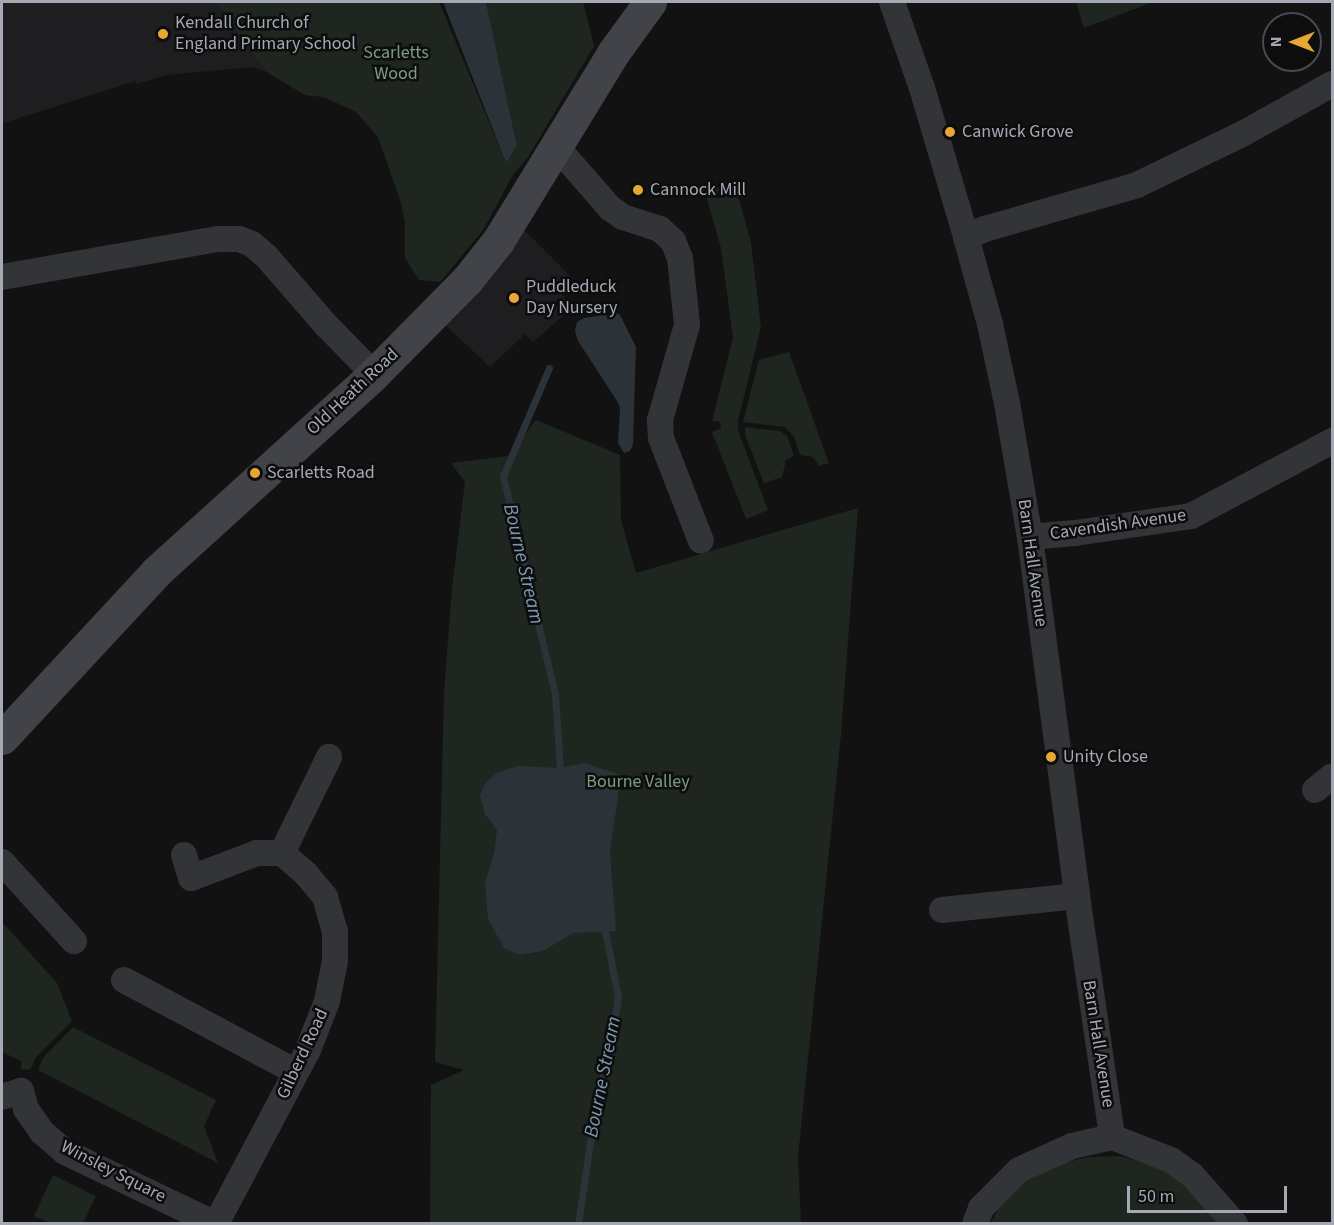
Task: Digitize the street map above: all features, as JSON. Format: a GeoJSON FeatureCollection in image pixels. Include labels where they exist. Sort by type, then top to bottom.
{"type":"FeatureCollection","features":[{"type":"Feature","properties":{"kind":"street","name":"Old Heath Road"},"geometry":{"type":"LineString","coordinates":[[2,738],[156,572],[374,374],[460,287],[498,241],[613,52],[650,2]]}},
{"type":"Feature","properties":{"kind":"street","name":"Barn Hall Avenue"},"geometry":{"type":"LineString","coordinates":[[892,2],[922,88],[966,237],[995,347],[1030,537],[1077,896],[1112,1137]]}},
{"type":"Feature","properties":{"kind":"street"},"geometry":{"type":"LineString","coordinates":[[966,237],[985,229],[1137,185],[1244,134],[1332,84]]}},
{"type":"Feature","properties":{"kind":"street"},"geometry":{"type":"LineString","coordinates":[[555,145],[610,208],[623,217],[660,229],[673,241],[680,258],[687,325],[660,420],[661,438],[701,541]]}},
{"type":"Feature","properties":{"kind":"street"},"geometry":{"type":"LineString","coordinates":[[2,277],[218,239],[239,239],[252,244],[267,256],[374,374]]}},
{"type":"Feature","properties":{"kind":"street","name":"Cavendish Avenue"},"geometry":{"type":"LineString","coordinates":[[1030,537],[1076,533],[1191,516],[1332,441]]}},
{"type":"Feature","properties":{"kind":"street"},"geometry":{"type":"LineString","coordinates":[[184,855],[191,878],[257,853],[282,853],[329,757]]}},
{"type":"Feature","properties":{"kind":"street","name":"Gilberd Road"},"geometry":{"type":"LineString","coordinates":[[215,1224],[296,1072],[327,1001],[334,961],[334,931],[325,897],[306,874],[282,853]]}},
{"type":"Feature","properties":{"kind":"street"},"geometry":{"type":"LineString","coordinates":[[2,862],[74,941]]}},
{"type":"Feature","properties":{"kind":"street"},"geometry":{"type":"LineString","coordinates":[[942,910],[1077,896]]}},
{"type":"Feature","properties":{"kind":"street"},"geometry":{"type":"LineString","coordinates":[[124,980],[296,1072]]}},
{"type":"Feature","properties":{"kind":"street","name":"Winsley Square"},"geometry":{"type":"LineString","coordinates":[[2,1097],[21,1091],[26,1109],[42,1132],[65,1152],[215,1224]]}},
{"type":"Feature","properties":{"kind":"street"},"geometry":{"type":"LineString","coordinates":[[975,1224],[981,1208],[1019,1170],[1072,1146],[1112,1137],[1178,1165],[1214,1197],[1235,1224]]}},
{"type":"Feature","properties":{"kind":"shaded area","name":"Kendall Church of England Primary School"},"geometry":{"type":"Polygon","coordinates":[[[2,2],[311,2],[356,112],[324,97],[305,95],[267,72],[252,67],[167,75],[136,84],[135,81],[4,123],[2,116],[2,2]]]}},
{"type":"Feature","properties":{"kind":"shaded area"},"geometry":{"type":"Polygon","coordinates":[[[443,2],[486,2],[517,146],[506,163],[443,2]]]}},
{"type":"Feature","properties":{"kind":"shaded area","name":"Puddleduck Day Nursery"},"geometry":{"type":"Polygon","coordinates":[[[520,226],[572,278],[558,290],[573,307],[533,342],[525,334],[490,367],[442,322],[520,226]]]}},
{"type":"Feature","properties":{"kind":"shaded area"},"geometry":{"type":"Polygon","coordinates":[[[616,313],[620,315],[636,347],[633,444],[630,451],[624,453],[618,443],[620,408],[578,341],[575,331],[577,322],[584,318],[616,313]]]}},
{"type":"Feature","properties":{"kind":"shaded area"},"geometry":{"type":"Polygon","coordinates":[[[584,763],[621,775],[610,852],[616,931],[573,933],[543,951],[520,955],[504,948],[488,919],[485,883],[494,853],[497,830],[485,814],[480,795],[486,782],[498,772],[518,766],[560,768],[584,763]]]}},
{"type":"Feature","properties":{"kind":"green space","name":"Scarletts Wood"},"geometry":{"type":"Polygon","coordinates":[[[216,2],[439,2],[506,163],[517,146],[486,2],[583,2],[594,46],[528,157],[513,175],[483,230],[440,282],[419,280],[405,258],[405,223],[401,203],[378,137],[356,112],[324,97],[305,95],[267,72],[216,2]]]}},
{"type":"Feature","properties":{"kind":"green space"},"geometry":{"type":"Polygon","coordinates":[[[1076,2],[1153,2],[1084,28],[1076,2]]]}},
{"type":"Feature","properties":{"kind":"green space"},"geometry":{"type":"Polygon","coordinates":[[[734,181],[751,243],[761,327],[738,421],[738,430],[768,510],[746,519],[712,432],[721,428],[720,422],[712,421],[733,338],[721,248],[705,192],[734,181]]]}},
{"type":"Feature","properties":{"kind":"green space"},"geometry":{"type":"Polygon","coordinates":[[[789,352],[829,463],[819,466],[813,457],[800,455],[794,437],[785,427],[743,422],[759,360],[789,352]]]}},
{"type":"Feature","properties":{"kind":"green space","name":"Bourne Valley"},"geometry":{"type":"Polygon","coordinates":[[[536,420],[620,455],[621,520],[636,573],[858,508],[841,734],[798,1157],[801,1223],[430,1224],[431,1085],[464,1070],[435,1062],[444,693],[452,588],[465,482],[451,463],[509,456],[536,420]]]}},
{"type":"Feature","properties":{"kind":"green space"},"geometry":{"type":"Polygon","coordinates":[[[745,427],[780,431],[787,436],[794,456],[786,460],[782,477],[764,483],[745,435],[745,427]]]}},
{"type":"Feature","properties":{"kind":"green space"},"geometry":{"type":"Polygon","coordinates":[[[2,922],[57,983],[72,1021],[36,1057],[30,1070],[21,1069],[21,1061],[2,1052],[2,922]]]}},
{"type":"Feature","properties":{"kind":"green space"},"geometry":{"type":"Polygon","coordinates":[[[73,1027],[216,1100],[204,1126],[218,1163],[38,1070],[43,1058],[73,1027]]]}},
{"type":"Feature","properties":{"kind":"green space"},"geometry":{"type":"Polygon","coordinates":[[[1119,1156],[1160,1166],[1201,1196],[1216,1223],[990,1224],[1000,1206],[1024,1182],[1055,1165],[1088,1157],[1119,1156]]]}},
{"type":"Feature","properties":{"kind":"green space"},"geometry":{"type":"Polygon","coordinates":[[[53,1175],[96,1196],[83,1223],[50,1223],[34,1216],[53,1175]]]}},
{"type":"Feature","properties":{"kind":"waterway","name":"Bourne Stream"},"geometry":{"type":"LineString","coordinates":[[549,368],[503,476],[555,695],[560,768]]}},
{"type":"Feature","properties":{"kind":"waterway","name":"Bourne Stream"},"geometry":{"type":"LineString","coordinates":[[578,1224],[596,1102],[609,1053],[618,997],[605,931]]}},
{"type":"Feature","properties":{"kind":"place","name":"Kendall Church of England Primary School"},"geometry":{"type":"Point","coordinates":[163,34]}},
{"type":"Feature","properties":{"kind":"place","name":"Canwick Grove"},"geometry":{"type":"Point","coordinates":[950,132]}},
{"type":"Feature","properties":{"kind":"place","name":"Cannock Mill"},"geometry":{"type":"Point","coordinates":[638,190]}},
{"type":"Feature","properties":{"kind":"place","name":"Puddleduck Day Nursery"},"geometry":{"type":"Point","coordinates":[514,298]}},
{"type":"Feature","properties":{"kind":"place","name":"Scarletts Road"},"geometry":{"type":"Point","coordinates":[255,473]}},
{"type":"Feature","properties":{"kind":"place","name":"Unity Close"},"geometry":{"type":"Point","coordinates":[1051,757]}}]}
